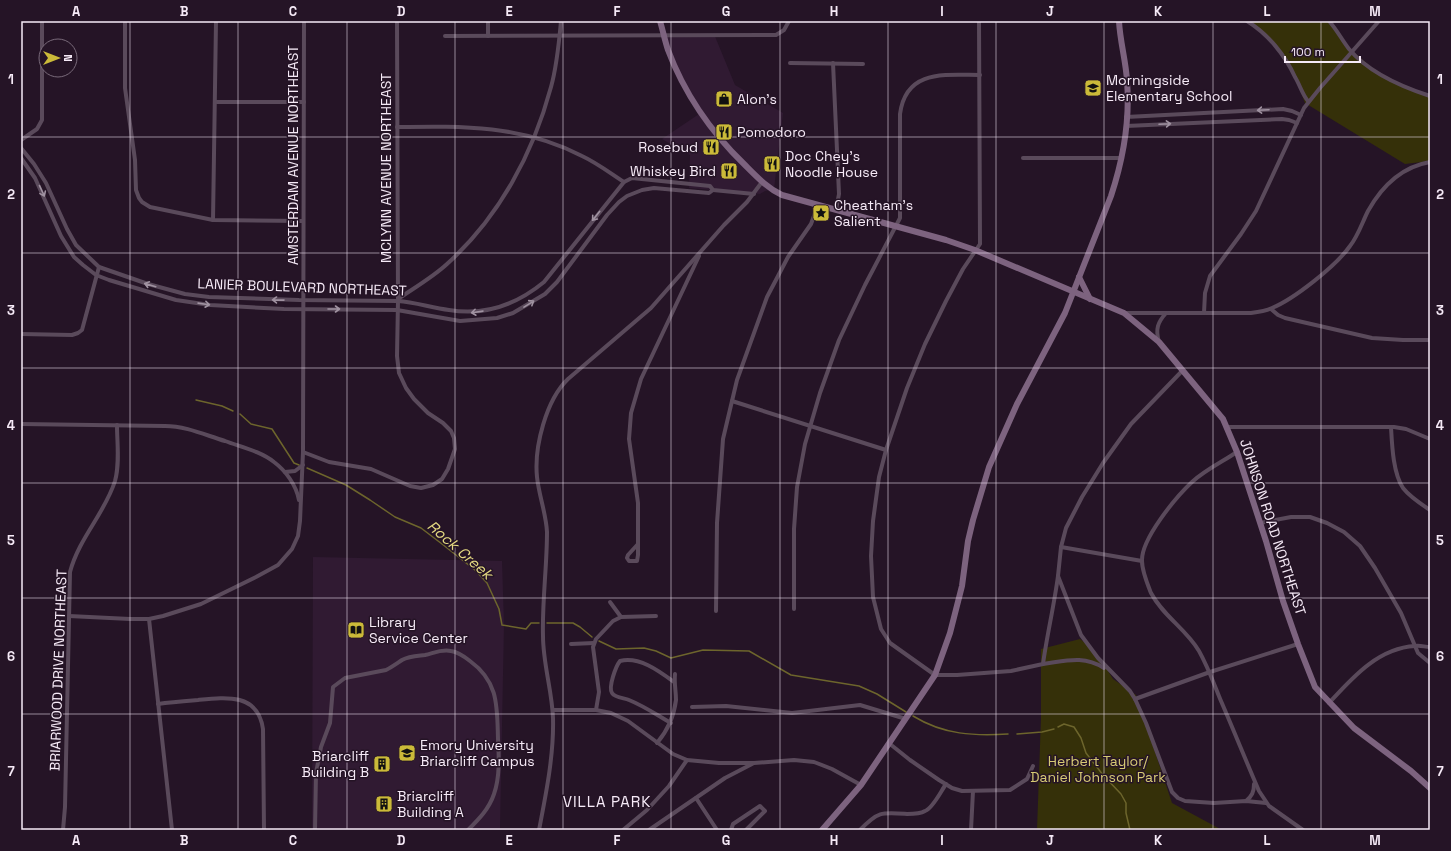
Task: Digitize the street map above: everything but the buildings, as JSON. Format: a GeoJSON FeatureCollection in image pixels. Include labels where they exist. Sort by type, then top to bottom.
{"type":"FeatureCollection","features":[{"type":"Feature","properties":{"kind":"street"},"geometry":{"type":"LineString","coordinates":[[21,140],[37,129],[42,120],[42,21]]}},
{"type":"Feature","properties":{"kind":"street"},"geometry":{"type":"LineString","coordinates":[[125,21],[125,88],[135,160],[136,190],[142,202],[150,207],[214,220],[303,221]]}},
{"type":"Feature","properties":{"kind":"street"},"geometry":{"type":"LineString","coordinates":[[214,220],[216,21]]}},
{"type":"Feature","properties":{"kind":"street","name":"AMSTERDAM AVENUE NORTHEAST"},"geometry":{"type":"LineString","coordinates":[[68,616],[108,619],[149,619],[177,612],[201,604],[256,577],[278,564],[289,554],[297,540],[300,528],[303,465],[304,21]]}},
{"type":"Feature","properties":{"kind":"street","name":"MCLYNN AVENUE NORTHEAST"},"geometry":{"type":"LineString","coordinates":[[303,452],[329,462],[371,469],[414,488],[434,485],[442,479],[454,452],[454,438],[449,428],[428,413],[414,399],[401,378],[396,356],[398,300],[397,21]]}},
{"type":"Feature","properties":{"kind":"street"},"geometry":{"type":"LineString","coordinates":[[488,21],[488,36]]}},
{"type":"Feature","properties":{"kind":"street"},"geometry":{"type":"LineString","coordinates":[[398,300],[446,265],[478,232],[509,188],[535,137],[551,86],[561,21]]}},
{"type":"Feature","properties":{"kind":"street","name":"JOHNSON ROAD NORTHEAST"},"geometry":{"type":"LineString","coordinates":[[660,21],[668,51],[700,112],[726,146],[762,182],[774,191],[782,195],[946,240],[975,250],[1124,313],[1159,342],[1223,419],[1227,427],[1237,452],[1260,523],[1283,601],[1315,687],[1354,728],[1411,771],[1430,788]]}},
{"type":"Feature","properties":{"kind":"street"},"geometry":{"type":"LineString","coordinates":[[445,36],[776,35],[784,30],[789,21]]}},
{"type":"Feature","properties":{"kind":"street"},"geometry":{"type":"LineString","coordinates":[[979,21],[980,244],[975,250],[946,301],[925,344],[907,388],[886,450],[873,521],[871,556],[873,597],[876,614],[881,629],[890,643],[936,675],[1011,671],[1043,664],[1077,660],[1088,660],[1109,671]]}},
{"type":"Feature","properties":{"kind":"street"},"geometry":{"type":"LineString","coordinates":[[822,830],[861,785],[936,675],[952,626],[962,586],[968,541],[989,467],[1017,404],[1056,330],[1073,292],[1111,196],[1122,158],[1126,126],[1127,83],[1119,21]]}},
{"type":"Feature","properties":{"kind":"street"},"geometry":{"type":"LineString","coordinates":[[1247,21],[1265,35],[1277,48],[1287,62],[1308,102]]}},
{"type":"Feature","properties":{"kind":"street"},"geometry":{"type":"LineString","coordinates":[[1329,21],[1352,52],[1373,70],[1430,96]]}},
{"type":"Feature","properties":{"kind":"street"},"geometry":{"type":"LineString","coordinates":[[1204,313],[1205,293],[1210,276],[1256,211],[1308,102],[1379,21]]}},
{"type":"Feature","properties":{"kind":"street"},"geometry":{"type":"LineString","coordinates":[[790,63],[863,64]]}},
{"type":"Feature","properties":{"kind":"street"},"geometry":{"type":"LineString","coordinates":[[833,63],[839,194],[836,210]]}},
{"type":"Feature","properties":{"kind":"street"},"geometry":{"type":"LineString","coordinates":[[794,609],[794,529],[802,458],[810,426],[839,340],[864,285],[900,218],[900,114],[905,97],[914,85],[929,77],[980,75]]}},
{"type":"Feature","properties":{"kind":"street"},"geometry":{"type":"LineString","coordinates":[[215,102],[304,102]]}},
{"type":"Feature","properties":{"kind":"street"},"geometry":{"type":"LineString","coordinates":[[1126,117],[1283,109],[1301,115]]}},
{"type":"Feature","properties":{"kind":"street"},"geometry":{"type":"LineString","coordinates":[[1208,113],[1208,122]]}},
{"type":"Feature","properties":{"kind":"street"},"geometry":{"type":"LineString","coordinates":[[1126,126],[1282,119],[1289,120],[1297,124]]}},
{"type":"Feature","properties":{"kind":"street"},"geometry":{"type":"LineString","coordinates":[[397,127],[480,127],[535,137],[558,145],[582,156],[604,168],[624,182]]}},
{"type":"Feature","properties":{"kind":"street","name":"LANIER BOULEVARD NORTHEAST"},"geometry":{"type":"LineString","coordinates":[[21,148],[34,164],[46,183],[76,245],[99,267],[148,284],[180,292],[220,298],[398,300],[450,311],[470,313],[499,307],[528,295],[544,282],[624,182],[632,178],[710,186],[713,190]]}},
{"type":"Feature","properties":{"kind":"street","name":"LANIER BOULEVARD NORTHEAST"},"geometry":{"type":"LineString","coordinates":[[21,158],[35,178],[61,236],[74,257],[96,275],[109,280],[142,291],[178,300],[227,307],[397,310],[460,321],[502,317],[513,314],[545,294],[560,278],[619,202],[632,194],[649,189],[709,193],[713,190],[754,194]]}},
{"type":"Feature","properties":{"kind":"street"},"geometry":{"type":"LineString","coordinates":[[1024,158],[1122,158]]}},
{"type":"Feature","properties":{"kind":"street"},"geometry":{"type":"LineString","coordinates":[[1124,313],[1251,313],[1271,309],[1303,289],[1343,256],[1357,237],[1373,203],[1395,177],[1406,169],[1430,162]]}},
{"type":"Feature","properties":{"kind":"street"},"geometry":{"type":"LineString","coordinates":[[649,180],[649,189]]}},
{"type":"Feature","properties":{"kind":"street"},"geometry":{"type":"LineString","coordinates":[[539,830],[551,752],[553,728],[553,710],[543,638],[547,532],[546,519],[538,484],[537,469],[539,443],[550,404],[564,383],[648,311],[707,244],[754,194],[762,182]]}},
{"type":"Feature","properties":{"kind":"street"},"geometry":{"type":"LineString","coordinates":[[612,196],[619,202]]}},
{"type":"Feature","properties":{"kind":"street"},"geometry":{"type":"LineString","coordinates":[[716,611],[717,515],[723,439],[732,401],[749,346],[767,298],[788,257],[811,224],[818,205]]}},
{"type":"Feature","properties":{"kind":"street"},"geometry":{"type":"LineString","coordinates":[[638,544],[638,499],[629,439],[630,419],[633,403],[636,391],[646,368],[694,266],[707,244]]}},
{"type":"Feature","properties":{"kind":"street"},"geometry":{"type":"LineString","coordinates":[[21,334],[78,333],[84,326],[99,267]]}},
{"type":"Feature","properties":{"kind":"street"},"geometry":{"type":"LineString","coordinates":[[553,272],[560,278]]}},
{"type":"Feature","properties":{"kind":"street"},"geometry":{"type":"LineString","coordinates":[[1079,277],[1090,299]]}},
{"type":"Feature","properties":{"kind":"street"},"geometry":{"type":"LineString","coordinates":[[178,300],[180,292]]}},
{"type":"Feature","properties":{"kind":"street"},"geometry":{"type":"LineString","coordinates":[[418,313],[421,304]]}},
{"type":"Feature","properties":{"kind":"street"},"geometry":{"type":"LineString","coordinates":[[499,307],[502,317]]}},
{"type":"Feature","properties":{"kind":"street"},"geometry":{"type":"LineString","coordinates":[[1271,309],[1278,315],[1285,318],[1358,336],[1386,340],[1430,340]]}},
{"type":"Feature","properties":{"kind":"street"},"geometry":{"type":"LineString","coordinates":[[1159,342],[1156,334],[1157,326],[1166,313]]}},
{"type":"Feature","properties":{"kind":"street"},"geometry":{"type":"LineString","coordinates":[[1043,664],[1047,636],[1054,608],[1061,547],[1066,528],[1103,463],[1132,424],[1183,370]]}},
{"type":"Feature","properties":{"kind":"street"},"geometry":{"type":"LineString","coordinates":[[732,401],[886,450]]}},
{"type":"Feature","properties":{"kind":"street"},"geometry":{"type":"LineString","coordinates":[[21,424],[173,426],[192,430],[240,446],[274,461],[285,472],[296,490],[301,506]]}},
{"type":"Feature","properties":{"kind":"street","name":"BRIARWOOD DRIVE NORTHEAST"},"geometry":{"type":"LineString","coordinates":[[63,830],[65,807],[69,578],[78,549],[108,500],[115,480],[117,425]]}},
{"type":"Feature","properties":{"kind":"street"},"geometry":{"type":"LineString","coordinates":[[1227,427],[1390,427],[1406,429],[1430,439]]}},
{"type":"Feature","properties":{"kind":"street"},"geometry":{"type":"LineString","coordinates":[[1390,427],[1393,453],[1400,482],[1408,493],[1430,510]]}},
{"type":"Feature","properties":{"kind":"street"},"geometry":{"type":"LineString","coordinates":[[1237,452],[1209,469],[1192,482],[1158,522],[1143,552],[1142,561],[1146,580],[1152,594],[1167,615],[1186,633],[1199,650],[1210,672],[1255,782],[1266,804],[1285,819],[1303,830]]}},
{"type":"Feature","properties":{"kind":"street"},"geometry":{"type":"LineString","coordinates":[[285,472],[295,471],[303,465]]}},
{"type":"Feature","properties":{"kind":"street"},"geometry":{"type":"LineString","coordinates":[[1260,523],[1291,517],[1310,517],[1327,522],[1344,532],[1360,546],[1375,568],[1401,613],[1418,653],[1430,663]]}},
{"type":"Feature","properties":{"kind":"street"},"geometry":{"type":"LineString","coordinates":[[1061,547],[1142,561]]}},
{"type":"Feature","properties":{"kind":"street"},"geometry":{"type":"LineString","coordinates":[[1058,576],[1081,635],[1109,671],[1130,691],[1135,699],[1172,792],[1178,798],[1185,801],[1246,801],[1266,804]]}},
{"type":"Feature","properties":{"kind":"street"},"geometry":{"type":"LineString","coordinates":[[610,602],[621,617]]}},
{"type":"Feature","properties":{"kind":"street"},"geometry":{"type":"LineString","coordinates":[[596,710],[599,692],[595,669],[594,643],[596,639],[613,621],[621,617],[656,616]]}},
{"type":"Feature","properties":{"kind":"street"},"geometry":{"type":"LineString","coordinates":[[149,619],[172,830]]}},
{"type":"Feature","properties":{"kind":"street"},"geometry":{"type":"LineString","coordinates":[[572,644],[594,643]]}},
{"type":"Feature","properties":{"kind":"street"},"geometry":{"type":"LineString","coordinates":[[1135,699],[1210,672],[1298,644]]}},
{"type":"Feature","properties":{"kind":"street"},"geometry":{"type":"LineString","coordinates":[[1329,703],[1368,664],[1381,656],[1402,648],[1415,646],[1430,647]]}},
{"type":"Feature","properties":{"kind":"street"},"geometry":{"type":"LineString","coordinates":[[315,830],[316,773],[321,747],[330,723],[333,687],[345,678],[386,670],[402,660],[412,656],[446,650],[462,655],[484,673],[492,687],[497,705],[497,781],[494,793],[487,809],[468,830]]}},
{"type":"Feature","properties":{"kind":"street"},"geometry":{"type":"LineString","coordinates":[[671,723],[630,700],[614,696],[611,691],[611,683],[616,666],[620,661],[626,659],[636,661],[650,667],[674,682]]}},
{"type":"Feature","properties":{"kind":"street"},"geometry":{"type":"LineString","coordinates":[[657,743],[666,733],[671,723],[676,699],[674,682],[675,674]]}},
{"type":"Feature","properties":{"kind":"street"},"geometry":{"type":"LineString","coordinates":[[158,704],[229,698],[245,702],[257,712],[264,729],[264,830]]}},
{"type":"Feature","properties":{"kind":"street"},"geometry":{"type":"LineString","coordinates":[[692,707],[726,706],[792,713],[811,712],[860,705],[906,719]]}},
{"type":"Feature","properties":{"kind":"street"},"geometry":{"type":"LineString","coordinates":[[553,710],[596,710],[611,713],[628,721],[673,754],[687,760],[719,763],[754,763],[794,760],[814,762],[832,769],[861,785]]}},
{"type":"Feature","properties":{"kind":"street"},"geometry":{"type":"LineString","coordinates":[[890,744],[910,760],[946,784],[962,791],[1010,790],[1027,779],[1033,766]]}},
{"type":"Feature","properties":{"kind":"street"},"geometry":{"type":"LineString","coordinates":[[623,830],[647,810],[670,786],[687,760]]}},
{"type":"Feature","properties":{"kind":"street"},"geometry":{"type":"LineString","coordinates":[[649,830],[725,778],[754,763]]}},
{"type":"Feature","properties":{"kind":"street"},"geometry":{"type":"LineString","coordinates":[[1246,801],[1254,791],[1255,782]]}},
{"type":"Feature","properties":{"kind":"street"},"geometry":{"type":"LineString","coordinates":[[860,830],[871,819],[881,813],[913,814],[925,812],[930,808],[946,784]]}},
{"type":"Feature","properties":{"kind":"street"},"geometry":{"type":"LineString","coordinates":[[971,830],[973,791]]}},
{"type":"Feature","properties":{"kind":"street"},"geometry":{"type":"LineString","coordinates":[[696,798],[717,830]]}},
{"type":"Feature","properties":{"kind":"street"},"geometry":{"type":"LineString","coordinates":[[731,830],[733,824],[760,806],[765,811],[746,830]]}},
{"type":"Feature","properties":{"kind":"shaded area"},"geometry":{"type":"Polygon","coordinates":[[[665,34],[714,34],[735,85],[783,113],[774,189],[760,194],[689,188],[690,155],[662,139],[699,114],[671,53],[665,34]]]}},
{"type":"Feature","properties":{"kind":"shaded area","name":"Emory University Briarcliff Campus"},"geometry":{"type":"Polygon","coordinates":[[[313,557],[502,561],[504,624],[500,829],[504,830],[312,830],[313,557]]]}},
{"type":"Feature","properties":{"kind":"green space"},"geometry":{"type":"Polygon","coordinates":[[[1248,21],[1327,21],[1351,50],[1382,76],[1430,96],[1430,161],[1405,164],[1305,103],[1292,69],[1270,39],[1248,21]]]}},
{"type":"Feature","properties":{"kind":"green space","name":"Herbert Taylor/ Daniel Johnson Park"},"geometry":{"type":"Polygon","coordinates":[[[1080,639],[1096,652],[1113,679],[1136,695],[1172,803],[1222,830],[1037,830],[1041,718],[1041,649],[1080,639]]]}},
{"type":"Feature","properties":{"kind":"waterway","name":"Rock Creek"},"geometry":{"type":"LineString","coordinates":[[196,400],[222,406],[233,411]]}},
{"type":"Feature","properties":{"kind":"waterway","name":"Rock Creek"},"geometry":{"type":"LineString","coordinates":[[240,414],[251,424],[272,429],[294,463],[299,465]]}},
{"type":"Feature","properties":{"kind":"waterway","name":"Rock Creek"},"geometry":{"type":"LineString","coordinates":[[307,468],[346,485],[395,517],[421,528],[475,570],[487,583],[499,609],[502,625],[526,629],[531,623],[539,623]]}},
{"type":"Feature","properties":{"kind":"waterway","name":"Rock Creek"},"geometry":{"type":"LineString","coordinates":[[547,623],[573,623],[592,637]]}},
{"type":"Feature","properties":{"kind":"waterway","name":"Rock Creek"},"geometry":{"type":"LineString","coordinates":[[599,641],[616,649],[644,648],[656,651],[671,658],[703,650],[749,651],[791,675],[859,686],[877,694],[906,712]]}},
{"type":"Feature","properties":{"kind":"waterway","name":"Rock Creek"},"geometry":{"type":"LineString","coordinates":[[913,716],[948,731],[983,735],[1008,734]]}},
{"type":"Feature","properties":{"kind":"waterway","name":"Rock Creek"},"geometry":{"type":"LineString","coordinates":[[1058,727],[1064,724],[1074,727],[1081,738],[1086,753],[1103,775],[1121,794],[1126,803],[1126,813],[1130,830]]}},
{"type":"Feature","properties":{"kind":"waterway","name":"Rock Creek"},"geometry":{"type":"LineString","coordinates":[[1017,734],[1042,732],[1054,729]]}},
{"type":"Feature","properties":{"kind":"place","name":"Morningside Elementary School"},"geometry":{"type":"Point","coordinates":[1093,88]}},
{"type":"Feature","properties":{"kind":"place","name":"Alon's"},"geometry":{"type":"Point","coordinates":[724,99]}},
{"type":"Feature","properties":{"kind":"place","name":"Pomodoro"},"geometry":{"type":"Point","coordinates":[724,132]}},
{"type":"Feature","properties":{"kind":"place","name":"Rosebud"},"geometry":{"type":"Point","coordinates":[711,147]}},
{"type":"Feature","properties":{"kind":"place","name":"Doc Chey's Noodle House"},"geometry":{"type":"Point","coordinates":[772,164]}},
{"type":"Feature","properties":{"kind":"place","name":"Whiskey Bird"},"geometry":{"type":"Point","coordinates":[729,171]}},
{"type":"Feature","properties":{"kind":"place","name":"Cheatham's Salient"},"geometry":{"type":"Point","coordinates":[821,213]}},
{"type":"Feature","properties":{"kind":"place","name":"Library Service Center"},"geometry":{"type":"Point","coordinates":[356,630]}},
{"type":"Feature","properties":{"kind":"place","name":"Emory University Briarcliff Campus"},"geometry":{"type":"Point","coordinates":[407,753]}},
{"type":"Feature","properties":{"kind":"place","name":"Briarcliff Building B"},"geometry":{"type":"Point","coordinates":[382,764]}},
{"type":"Feature","properties":{"kind":"place","name":"Briarcliff Building A"},"geometry":{"type":"Point","coordinates":[384,804]}},
{"type":"Feature","properties":{"kind":"district","name":"VILLA PARK"},"geometry":{"type":"Point","coordinates":[607,802]}}]}
